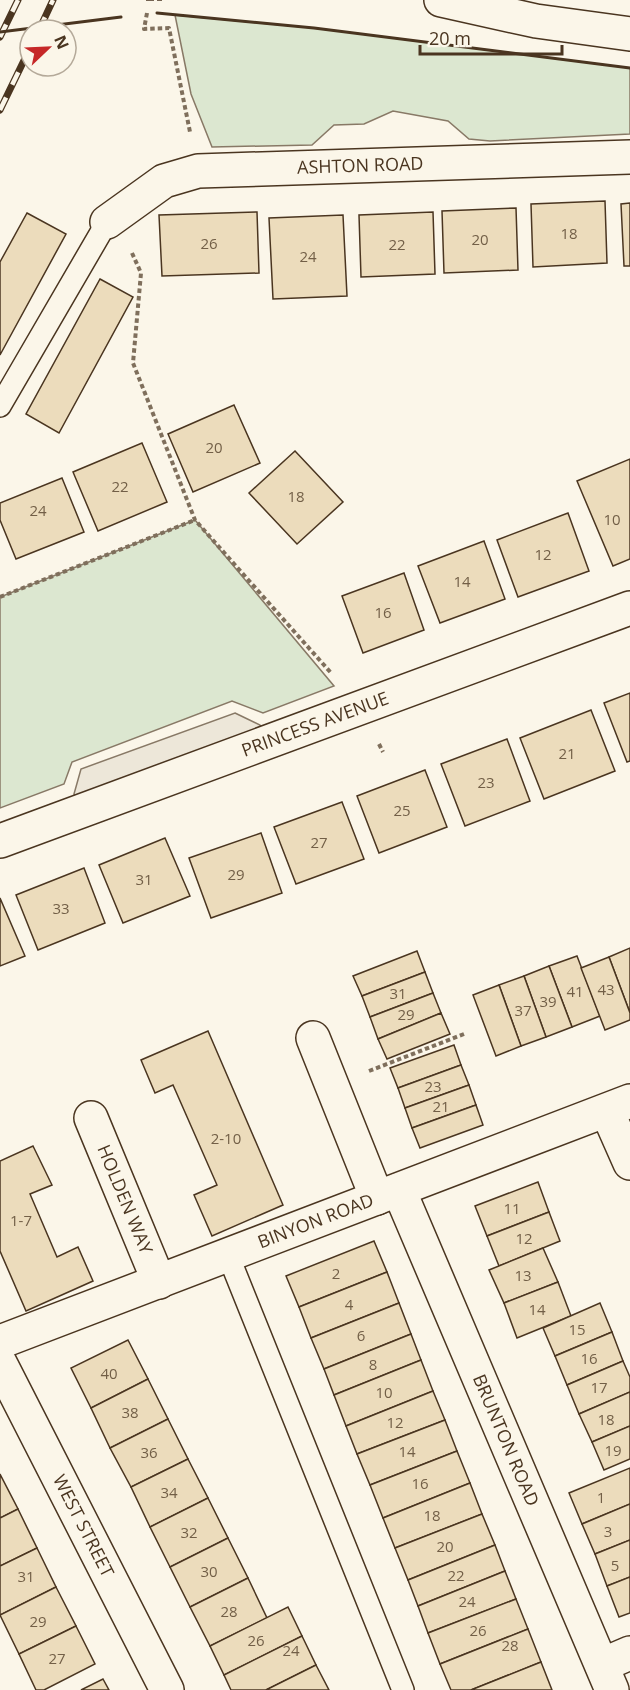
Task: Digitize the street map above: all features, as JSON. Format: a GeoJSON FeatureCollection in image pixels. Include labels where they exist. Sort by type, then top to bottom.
{"type":"FeatureCollection","features":[{"type":"Feature","properties":{"kind":"street"},"geometry":{"type":"LineString","coordinates":[[441,0],[536,21],[630,34]]}},
{"type":"Feature","properties":{"kind":"street","name":"ASHTON ROAD"},"geometry":{"type":"LineString","coordinates":[[107,222],[164,181],[198,171],[630,157]]}},
{"type":"Feature","properties":{"kind":"street","name":"PRINCESS AVENUE"},"geometry":{"type":"LineString","coordinates":[[0,841],[630,608]]}},
{"type":"Feature","properties":{"kind":"street","name":"BRUNTON ROAD"},"geometry":{"type":"LineString","coordinates":[[313,1038],[332,1085],[388,1194],[615,1669]]}},
{"type":"Feature","properties":{"kind":"street"},"geometry":{"type":"LineString","coordinates":[[618,1106],[630,1163]]}},
{"type":"Feature","properties":{"kind":"street","name":"BINYON ROAD"},"geometry":{"type":"LineString","coordinates":[[0,1342],[618,1106]]}},
{"type":"Feature","properties":{"kind":"street","name":"HOLDEN WAY"},"geometry":{"type":"LineString","coordinates":[[91,1118],[159,1282]]}},
{"type":"Feature","properties":{"kind":"street","name":"WEST STREET"},"geometry":{"type":"LineString","coordinates":[[0,1363],[167,1690]]}},
{"type":"Feature","properties":{"kind":"lane"},"geometry":{"type":"LineString","coordinates":[[0,406],[107,222]]}},
{"type":"Feature","properties":{"kind":"lane"},"geometry":{"type":"LineString","coordinates":[[228,1255],[403,1690]]}},
{"type":"Feature","properties":{"kind":"path"},"geometry":{"type":"LineString","coordinates":[[147,13],[144,28],[169,28],[198,171]]}},
{"type":"Feature","properties":{"kind":"path"},"geometry":{"type":"LineString","coordinates":[[107,222],[130,250],[141,273],[133,363],[195,520],[334,676]]}},
{"type":"Feature","properties":{"kind":"path"},"geometry":{"type":"LineString","coordinates":[[0,597],[195,520]]}},
{"type":"Feature","properties":{"kind":"path"},"geometry":{"type":"LineString","coordinates":[[332,1085],[464,1035]]}},
{"type":"Feature","properties":{"kind":"green space"},"geometry":{"type":"Polygon","coordinates":[[[175,15],[314,28],[630,68],[630,134],[490,141],[469,139],[448,121],[393,111],[364,124],[334,125],[312,145],[212,147],[191,94],[175,15]]]}},
{"type":"Feature","properties":{"kind":"green space"},"geometry":{"type":"Polygon","coordinates":[[[195,520],[334,686],[263,713],[232,701],[72,762],[64,784],[0,808],[0,597],[195,520]]]}},
{"type":"Feature","properties":{"kind":"shaded area"},"geometry":{"type":"Polygon","coordinates":[[[235,713],[260,725],[270,742],[80,811],[74,794],[81,769],[235,713]]]}},
{"type":"Feature","properties":{"kind":"building"},"geometry":{"type":"Polygon","coordinates":[[[605,201],[607,263],[533,267],[531,204],[605,201]]]}},
{"type":"Feature","properties":{"kind":"building"},"geometry":{"type":"Polygon","coordinates":[[[630,203],[630,266],[624,266],[621,204],[630,203]]]}},
{"type":"Feature","properties":{"kind":"building"},"geometry":{"type":"Polygon","coordinates":[[[516,208],[518,270],[444,273],[442,211],[516,208]]]}},
{"type":"Feature","properties":{"kind":"building"},"geometry":{"type":"Polygon","coordinates":[[[257,212],[259,273],[162,276],[159,215],[257,212]]]}},
{"type":"Feature","properties":{"kind":"building"},"geometry":{"type":"Polygon","coordinates":[[[433,212],[435,274],[361,277],[359,215],[433,212]]]}},
{"type":"Feature","properties":{"kind":"building"},"geometry":{"type":"Polygon","coordinates":[[[27,213],[66,234],[0,355],[0,262],[27,213]]]}},
{"type":"Feature","properties":{"kind":"building"},"geometry":{"type":"Polygon","coordinates":[[[343,215],[347,296],[273,299],[269,218],[343,215]]]}},
{"type":"Feature","properties":{"kind":"building"},"geometry":{"type":"Polygon","coordinates":[[[100,279],[133,297],[59,433],[26,414],[100,279]]]}},
{"type":"Feature","properties":{"kind":"building"},"geometry":{"type":"Polygon","coordinates":[[[234,405],[260,463],[193,492],[168,434],[234,405]]]}},
{"type":"Feature","properties":{"kind":"building"},"geometry":{"type":"Polygon","coordinates":[[[142,443],[167,502],[98,531],[73,472],[142,443]]]}},
{"type":"Feature","properties":{"kind":"building"},"geometry":{"type":"Polygon","coordinates":[[[295,451],[343,502],[297,544],[249,493],[295,451]]]}},
{"type":"Feature","properties":{"kind":"building"},"geometry":{"type":"Polygon","coordinates":[[[630,459],[630,559],[613,566],[577,481],[630,459]]]}},
{"type":"Feature","properties":{"kind":"building"},"geometry":{"type":"Polygon","coordinates":[[[62,478],[84,532],[16,559],[0,520],[0,503],[62,478]]]}},
{"type":"Feature","properties":{"kind":"building"},"geometry":{"type":"Polygon","coordinates":[[[568,513],[589,571],[518,597],[497,540],[568,513]]]}},
{"type":"Feature","properties":{"kind":"building"},"geometry":{"type":"Polygon","coordinates":[[[484,541],[505,599],[440,623],[418,566],[484,541]]]}},
{"type":"Feature","properties":{"kind":"building"},"geometry":{"type":"Polygon","coordinates":[[[404,573],[424,630],[363,653],[342,596],[404,573]]]}},
{"type":"Feature","properties":{"kind":"building"},"geometry":{"type":"Polygon","coordinates":[[[630,693],[630,761],[627,762],[604,703],[630,693]]]}},
{"type":"Feature","properties":{"kind":"building"},"geometry":{"type":"Polygon","coordinates":[[[591,710],[615,771],[544,799],[520,738],[591,710]]]}},
{"type":"Feature","properties":{"kind":"building"},"geometry":{"type":"Polygon","coordinates":[[[507,739],[530,801],[465,826],[441,764],[507,739]]]}},
{"type":"Feature","properties":{"kind":"building"},"geometry":{"type":"Polygon","coordinates":[[[425,770],[447,827],[379,853],[357,796],[425,770]]]}},
{"type":"Feature","properties":{"kind":"building"},"geometry":{"type":"Polygon","coordinates":[[[342,802],[364,859],[296,884],[274,827],[342,802]]]}},
{"type":"Feature","properties":{"kind":"building"},"geometry":{"type":"Polygon","coordinates":[[[261,833],[282,893],[211,918],[189,858],[261,833]]]}},
{"type":"Feature","properties":{"kind":"building"},"geometry":{"type":"Polygon","coordinates":[[[165,838],[190,896],[123,923],[99,865],[165,838]]]}},
{"type":"Feature","properties":{"kind":"building"},"geometry":{"type":"Polygon","coordinates":[[[84,868],[105,923],[38,950],[16,895],[84,868]]]}},
{"type":"Feature","properties":{"kind":"building"},"geometry":{"type":"Polygon","coordinates":[[[0,898],[25,956],[0,966],[0,898]]]}},
{"type":"Feature","properties":{"kind":"building"},"geometry":{"type":"Polygon","coordinates":[[[630,948],[630,1013],[609,957],[630,948]]]}},
{"type":"Feature","properties":{"kind":"building"},"geometry":{"type":"Polygon","coordinates":[[[417,951],[425,972],[362,996],[353,976],[417,951]]]}},
{"type":"Feature","properties":{"kind":"building"},"geometry":{"type":"Polygon","coordinates":[[[577,956],[600,1016],[572,1027],[549,966],[577,956]]]}},
{"type":"Feature","properties":{"kind":"building"},"geometry":{"type":"Polygon","coordinates":[[[609,957],[630,1013],[630,1020],[605,1030],[581,968],[609,957]]]}},
{"type":"Feature","properties":{"kind":"building"},"geometry":{"type":"Polygon","coordinates":[[[549,966],[572,1027],[546,1037],[524,976],[549,966]]]}},
{"type":"Feature","properties":{"kind":"building"},"geometry":{"type":"Polygon","coordinates":[[[425,972],[433,993],[370,1017],[362,996],[425,972]]]}},
{"type":"Feature","properties":{"kind":"building"},"geometry":{"type":"Polygon","coordinates":[[[524,976],[546,1037],[521,1046],[499,985],[524,976]]]}},
{"type":"Feature","properties":{"kind":"building"},"geometry":{"type":"Polygon","coordinates":[[[499,985],[521,1046],[496,1056],[473,995],[499,985]]]}},
{"type":"Feature","properties":{"kind":"building"},"geometry":{"type":"Polygon","coordinates":[[[433,993],[441,1013],[378,1039],[370,1017],[433,993]]]}},
{"type":"Feature","properties":{"kind":"building"},"geometry":{"type":"Polygon","coordinates":[[[441,1013],[450,1034],[387,1059],[378,1039],[441,1013]]]}},
{"type":"Feature","properties":{"kind":"building"},"geometry":{"type":"Polygon","coordinates":[[[208,1031],[283,1205],[212,1236],[194,1195],[217,1185],[173,1085],[155,1093],[141,1060],[208,1031]]]}},
{"type":"Feature","properties":{"kind":"building"},"geometry":{"type":"Polygon","coordinates":[[[454,1045],[461,1065],[398,1088],[390,1068],[454,1045]]]}},
{"type":"Feature","properties":{"kind":"building"},"geometry":{"type":"Polygon","coordinates":[[[461,1065],[469,1085],[405,1108],[398,1088],[461,1065]]]}},
{"type":"Feature","properties":{"kind":"building"},"geometry":{"type":"Polygon","coordinates":[[[469,1085],[476,1105],[412,1128],[405,1108],[469,1085]]]}},
{"type":"Feature","properties":{"kind":"building"},"geometry":{"type":"Polygon","coordinates":[[[476,1105],[483,1125],[420,1148],[412,1128],[476,1105]]]}},
{"type":"Feature","properties":{"kind":"building"},"geometry":{"type":"Polygon","coordinates":[[[33,1146],[52,1185],[30,1194],[57,1257],[78,1247],[93,1281],[26,1311],[0,1251],[0,1161],[33,1146]]]}},
{"type":"Feature","properties":{"kind":"building"},"geometry":{"type":"Polygon","coordinates":[[[538,1182],[549,1212],[487,1236],[475,1206],[538,1182]]]}},
{"type":"Feature","properties":{"kind":"building"},"geometry":{"type":"Polygon","coordinates":[[[549,1212],[560,1241],[499,1266],[487,1236],[549,1212]]]}},
{"type":"Feature","properties":{"kind":"building"},"geometry":{"type":"Polygon","coordinates":[[[374,1241],[387,1272],[299,1307],[286,1276],[374,1241]]]}},
{"type":"Feature","properties":{"kind":"building"},"geometry":{"type":"Polygon","coordinates":[[[543,1248],[558,1282],[504,1303],[489,1270],[543,1248]]]}},
{"type":"Feature","properties":{"kind":"building"},"geometry":{"type":"Polygon","coordinates":[[[387,1272],[399,1303],[311,1338],[299,1307],[387,1272]]]}},
{"type":"Feature","properties":{"kind":"building"},"geometry":{"type":"Polygon","coordinates":[[[558,1282],[571,1316],[517,1338],[504,1303],[558,1282]]]}},
{"type":"Feature","properties":{"kind":"building"},"geometry":{"type":"Polygon","coordinates":[[[399,1303],[411,1334],[324,1369],[311,1338],[399,1303]]]}},
{"type":"Feature","properties":{"kind":"building"},"geometry":{"type":"Polygon","coordinates":[[[600,1303],[612,1332],[555,1356],[543,1328],[600,1303]]]}},
{"type":"Feature","properties":{"kind":"building"},"geometry":{"type":"Polygon","coordinates":[[[612,1332],[623,1361],[567,1385],[555,1356],[612,1332]]]}},
{"type":"Feature","properties":{"kind":"building"},"geometry":{"type":"Polygon","coordinates":[[[411,1334],[421,1360],[334,1395],[324,1369],[411,1334]]]}},
{"type":"Feature","properties":{"kind":"building"},"geometry":{"type":"Polygon","coordinates":[[[128,1340],[148,1379],[91,1408],[71,1368],[128,1340]]]}},
{"type":"Feature","properties":{"kind":"building"},"geometry":{"type":"Polygon","coordinates":[[[421,1360],[433,1391],[346,1426],[334,1395],[421,1360]]]}},
{"type":"Feature","properties":{"kind":"building"},"geometry":{"type":"Polygon","coordinates":[[[623,1361],[630,1377],[630,1392],[579,1414],[567,1385],[623,1361]]]}},
{"type":"Feature","properties":{"kind":"building"},"geometry":{"type":"Polygon","coordinates":[[[148,1379],[168,1419],[110,1448],[91,1408],[148,1379]]]}},
{"type":"Feature","properties":{"kind":"building"},"geometry":{"type":"Polygon","coordinates":[[[433,1391],[445,1420],[357,1454],[346,1426],[433,1391]]]}},
{"type":"Feature","properties":{"kind":"building"},"geometry":{"type":"Polygon","coordinates":[[[630,1392],[630,1426],[592,1442],[579,1414],[630,1392]]]}},
{"type":"Feature","properties":{"kind":"building"},"geometry":{"type":"Polygon","coordinates":[[[168,1419],[188,1459],[131,1487],[110,1448],[168,1419]]]}},
{"type":"Feature","properties":{"kind":"building"},"geometry":{"type":"Polygon","coordinates":[[[445,1420],[457,1451],[370,1485],[357,1454],[445,1420]]]}},
{"type":"Feature","properties":{"kind":"building"},"geometry":{"type":"Polygon","coordinates":[[[630,1426],[630,1459],[604,1470],[592,1442],[630,1426]]]}},
{"type":"Feature","properties":{"kind":"building"},"geometry":{"type":"Polygon","coordinates":[[[457,1451],[470,1483],[383,1518],[370,1485],[457,1451]]]}},
{"type":"Feature","properties":{"kind":"building"},"geometry":{"type":"Polygon","coordinates":[[[188,1459],[208,1498],[150,1527],[131,1487],[188,1459]]]}},
{"type":"Feature","properties":{"kind":"building"},"geometry":{"type":"Polygon","coordinates":[[[630,1468],[630,1504],[582,1524],[569,1493],[630,1468]]]}},
{"type":"Feature","properties":{"kind":"building"},"geometry":{"type":"Polygon","coordinates":[[[0,1474],[18,1509],[0,1518],[0,1474]]]}},
{"type":"Feature","properties":{"kind":"building"},"geometry":{"type":"Polygon","coordinates":[[[470,1483],[482,1514],[395,1548],[383,1518],[470,1483]]]}},
{"type":"Feature","properties":{"kind":"building"},"geometry":{"type":"Polygon","coordinates":[[[208,1498],[228,1538],[170,1567],[150,1527],[208,1498]]]}},
{"type":"Feature","properties":{"kind":"building"},"geometry":{"type":"Polygon","coordinates":[[[630,1504],[630,1540],[595,1554],[582,1524],[630,1504]]]}},
{"type":"Feature","properties":{"kind":"building"},"geometry":{"type":"Polygon","coordinates":[[[18,1509],[37,1548],[0,1566],[0,1518],[18,1509]]]}},
{"type":"Feature","properties":{"kind":"building"},"geometry":{"type":"Polygon","coordinates":[[[482,1514],[495,1545],[408,1580],[395,1548],[482,1514]]]}},
{"type":"Feature","properties":{"kind":"building"},"geometry":{"type":"Polygon","coordinates":[[[228,1538],[248,1578],[190,1607],[170,1567],[228,1538]]]}},
{"type":"Feature","properties":{"kind":"building"},"geometry":{"type":"Polygon","coordinates":[[[630,1540],[630,1577],[607,1586],[595,1554],[630,1540]]]}},
{"type":"Feature","properties":{"kind":"building"},"geometry":{"type":"Polygon","coordinates":[[[495,1545],[505,1571],[418,1606],[408,1580],[495,1545]]]}},
{"type":"Feature","properties":{"kind":"building"},"geometry":{"type":"Polygon","coordinates":[[[37,1548],[56,1587],[0,1615],[0,1566],[37,1548]]]}},
{"type":"Feature","properties":{"kind":"building"},"geometry":{"type":"Polygon","coordinates":[[[505,1571],[516,1599],[428,1633],[418,1606],[505,1571]]]}},
{"type":"Feature","properties":{"kind":"building"},"geometry":{"type":"Polygon","coordinates":[[[630,1577],[630,1613],[619,1617],[607,1586],[630,1577]]]}},
{"type":"Feature","properties":{"kind":"building"},"geometry":{"type":"Polygon","coordinates":[[[248,1578],[267,1618],[210,1646],[190,1607],[248,1578]]]}},
{"type":"Feature","properties":{"kind":"building"},"geometry":{"type":"Polygon","coordinates":[[[56,1587],[76,1626],[19,1654],[0,1615],[56,1587]]]}},
{"type":"Feature","properties":{"kind":"building"},"geometry":{"type":"Polygon","coordinates":[[[516,1599],[528,1629],[440,1664],[428,1633],[516,1599]]]}},
{"type":"Feature","properties":{"kind":"building"},"geometry":{"type":"Polygon","coordinates":[[[288,1607],[302,1636],[224,1675],[210,1646],[288,1607]]]}},
{"type":"Feature","properties":{"kind":"building"},"geometry":{"type":"Polygon","coordinates":[[[76,1626],[95,1664],[44,1690],[36,1690],[19,1654],[76,1626]]]}},
{"type":"Feature","properties":{"kind":"building"},"geometry":{"type":"Polygon","coordinates":[[[528,1629],[541,1662],[471,1690],[451,1690],[440,1664],[528,1629]]]}},
{"type":"Feature","properties":{"kind":"building"},"geometry":{"type":"Polygon","coordinates":[[[302,1636],[316,1665],[266,1690],[231,1690],[224,1675],[302,1636]]]}},
{"type":"Feature","properties":{"kind":"building"},"geometry":{"type":"Polygon","coordinates":[[[541,1662],[552,1690],[471,1690],[541,1662]]]}},
{"type":"Feature","properties":{"kind":"building"},"geometry":{"type":"Polygon","coordinates":[[[316,1665],[329,1690],[266,1690],[316,1665]]]}},
{"type":"Feature","properties":{"kind":"building"},"geometry":{"type":"Polygon","coordinates":[[[103,1679],[109,1690],[81,1690],[103,1679]]]}},
{"type":"Feature","properties":{"kind":"railway"},"geometry":{"type":"LineString","coordinates":[[0,37],[18,0]]}},
{"type":"Feature","properties":{"kind":"railway"},"geometry":{"type":"LineString","coordinates":[[45,18],[53,0]]}},
{"type":"Feature","properties":{"kind":"railway"},"geometry":{"type":"LineString","coordinates":[[0,110],[18,73]]}},
{"type":"Feature","properties":{"kind":"fence"},"geometry":{"type":"LineString","coordinates":[[146,0],[162,0]]}},
{"type":"Feature","properties":{"kind":"wall"},"geometry":{"type":"LineString","coordinates":[[157,13],[314,28],[630,68]]}},
{"type":"Feature","properties":{"kind":"wall"},"geometry":{"type":"LineString","coordinates":[[0,32],[121,17]]}}]}
